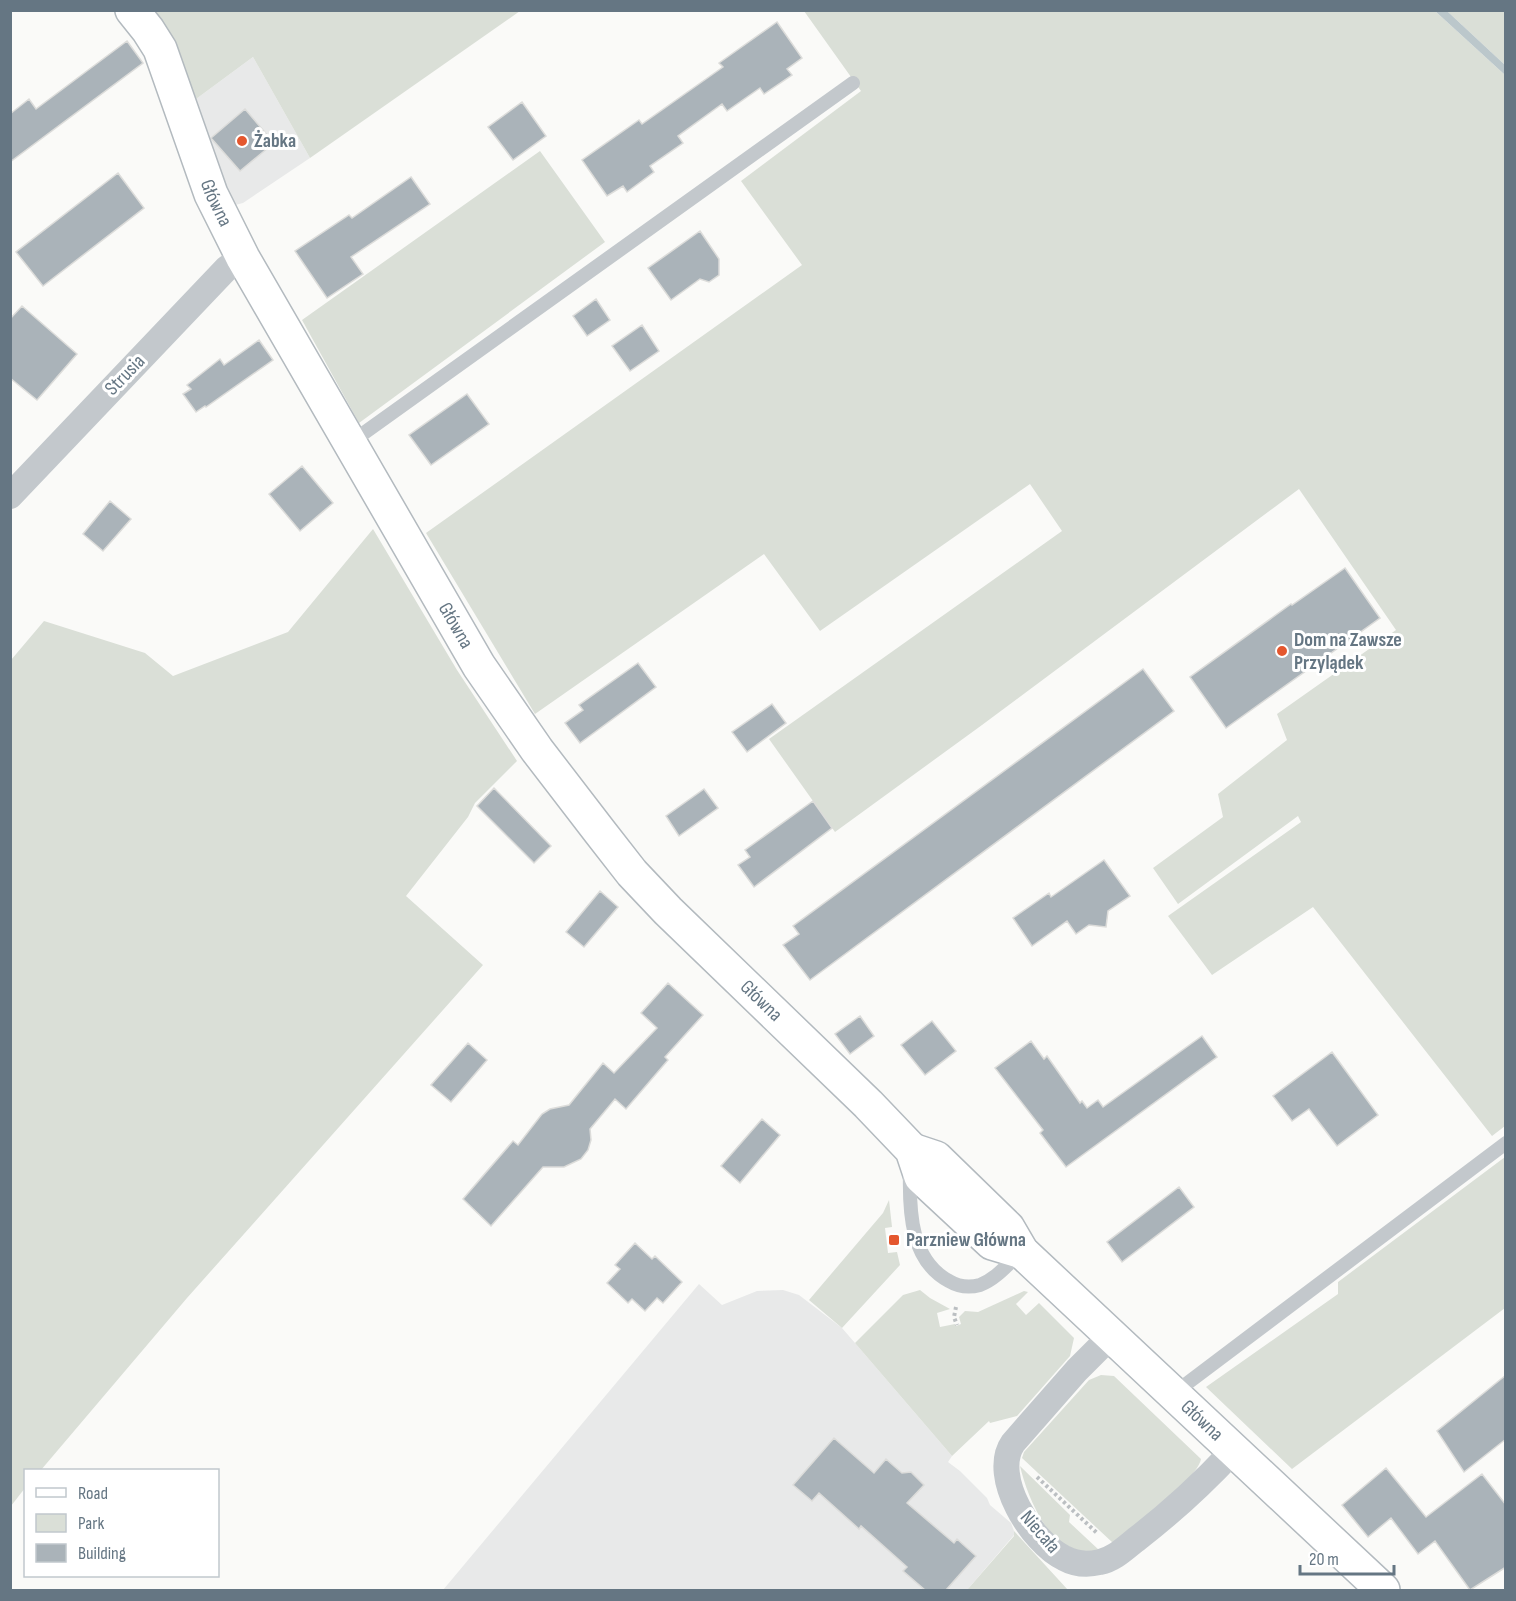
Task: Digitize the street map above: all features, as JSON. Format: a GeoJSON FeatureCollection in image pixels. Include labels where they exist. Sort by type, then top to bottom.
{"type":"FeatureCollection","features":[{"type":"Feature","properties":{"kind":"street","name":"Główna"},"geometry":{"type":"LineString","coordinates":[[132,10],[160,49],[211,194],[243,258],[491,684],[537,750],[613,848],[668,911],[868,1104],[912,1150],[936,1158],[1008,1228],[1022,1252],[1383,1590]]}},
{"type":"Feature","properties":{"kind":"street","name":"Strusia"},"geometry":{"type":"LineString","coordinates":[[10,496],[227,268],[243,258]]}},
{"type":"Feature","properties":{"kind":"street"},"geometry":{"type":"LineString","coordinates":[[1008,1450],[1077,1370],[1111,1336]]}},
{"type":"Feature","properties":{"kind":"street","name":"Niecała"},"geometry":{"type":"LineString","coordinates":[[1008,1450],[1005,1467],[1013,1498],[1027,1521],[1047,1545],[1062,1557],[1084,1564],[1106,1561],[1118,1554],[1184,1501],[1233,1451]]}},
{"type":"Feature","properties":{"kind":"lane"},"geometry":{"type":"LineString","coordinates":[[350,443],[853,83]]}},
{"type":"Feature","properties":{"kind":"lane"},"geometry":{"type":"LineString","coordinates":[[1173,1395],[1506,1143]]}},
{"type":"Feature","properties":{"kind":"lane"},"geometry":{"type":"LineString","coordinates":[[912,1150],[910,1202],[915,1237],[921,1253],[934,1271],[957,1285],[977,1286],[991,1279],[1022,1252]]}},
{"type":"Feature","properties":{"kind":"path"},"geometry":{"type":"LineString","coordinates":[[956,1306],[954,1317],[957,1325]]}},
{"type":"Feature","properties":{"kind":"path"},"geometry":{"type":"LineString","coordinates":[[1008,1450],[1052,1488],[1118,1554]]}},
{"type":"Feature","properties":{"kind":"shaded area"},"geometry":{"type":"Polygon","coordinates":[[[1435,11],[1447,11],[1505,65],[1505,75],[1435,11]]]}},
{"type":"Feature","properties":{"kind":"shaded area"},"geometry":{"type":"Polygon","coordinates":[[[253,57],[310,158],[243,203],[231,206],[192,102],[253,57]]]}},
{"type":"Feature","properties":{"kind":"shaded area"},"geometry":{"type":"Polygon","coordinates":[[[699,1284],[722,1305],[757,1291],[783,1290],[799,1295],[842,1328],[952,1456],[948,1462],[960,1471],[987,1498],[990,1505],[1011,1523],[1014,1535],[967,1590],[443,1590],[699,1284]]]}},
{"type":"Feature","properties":{"kind":"green space"},"geometry":{"type":"Polygon","coordinates":[[[150,11],[520,11],[310,158],[253,57],[192,102],[150,11]]]}},
{"type":"Feature","properties":{"kind":"green space"},"geometry":{"type":"Polygon","coordinates":[[[804,11],[1435,11],[1505,75],[1505,1126],[1492,1136],[1313,907],[1212,975],[1168,916],[1301,822],[1298,816],[1178,904],[1153,868],[1223,817],[1218,794],[1287,740],[1277,714],[1396,630],[1299,489],[835,832],[769,739],[1062,531],[1030,484],[820,631],[764,554],[535,714],[426,533],[802,265],[741,181],[861,91],[804,11]]]}},
{"type":"Feature","properties":{"kind":"green space"},"geometry":{"type":"Polygon","coordinates":[[[1447,11],[1505,11],[1505,65],[1447,11]]]}},
{"type":"Feature","properties":{"kind":"green space"},"geometry":{"type":"Polygon","coordinates":[[[540,151],[605,242],[359,423],[302,320],[540,151]]]}},
{"type":"Feature","properties":{"kind":"green space"},"geometry":{"type":"Polygon","coordinates":[[[373,529],[457,670],[517,761],[475,803],[468,817],[406,896],[483,965],[187,1298],[42,1469],[24,1469],[24,1489],[11,1506],[11,660],[44,621],[145,653],[173,676],[288,632],[373,529]]]}},
{"type":"Feature","properties":{"kind":"green space"},"geometry":{"type":"Polygon","coordinates":[[[1505,1157],[1505,1308],[1292,1469],[1206,1387],[1338,1294],[1338,1282],[1505,1157]]]}},
{"type":"Feature","properties":{"kind":"green space"},"geometry":{"type":"Polygon","coordinates":[[[889,1200],[892,1227],[885,1228],[888,1253],[897,1252],[900,1265],[842,1328],[809,1300],[883,1213],[889,1200]]]}},
{"type":"Feature","properties":{"kind":"green space"},"geometry":{"type":"Polygon","coordinates":[[[920,1290],[950,1309],[937,1313],[940,1327],[961,1324],[959,1317],[965,1311],[978,1312],[1024,1291],[1028,1292],[1016,1304],[1026,1315],[1039,1303],[1074,1338],[1070,1356],[1017,1416],[990,1423],[989,1421],[952,1456],[855,1343],[903,1295],[920,1290]]]}},
{"type":"Feature","properties":{"kind":"green space"},"geometry":{"type":"Polygon","coordinates":[[[1101,1375],[1114,1376],[1201,1459],[1197,1468],[1177,1490],[1113,1543],[1022,1458],[1024,1452],[1089,1380],[1101,1375]]]}},
{"type":"Feature","properties":{"kind":"green space"},"geometry":{"type":"Polygon","coordinates":[[[1020,1466],[1070,1515],[1069,1522],[1099,1550],[1085,1553],[1072,1550],[1050,1533],[1034,1506],[1020,1466]]]}},
{"type":"Feature","properties":{"kind":"green space"},"geometry":{"type":"Polygon","coordinates":[[[1014,1531],[1068,1590],[967,1590],[1014,1536],[1014,1531]]]}},
{"type":"Feature","properties":{"kind":"building"},"geometry":{"type":"Polygon","coordinates":[[[777,22],[802,58],[787,69],[792,75],[764,94],[760,88],[727,111],[722,104],[678,136],[683,143],[650,166],[654,172],[627,192],[623,186],[607,196],[582,160],[639,120],[642,124],[723,67],[719,63],[777,22]]]}},
{"type":"Feature","properties":{"kind":"building"},"geometry":{"type":"Polygon","coordinates":[[[127,41],[143,63],[10,162],[10,114],[29,99],[36,109],[127,41]]]}},
{"type":"Feature","properties":{"kind":"building"},"geometry":{"type":"Polygon","coordinates":[[[522,102],[546,136],[513,160],[488,127],[522,102]]]}},
{"type":"Feature","properties":{"kind":"building","name":"Żabka"},"geometry":{"type":"Polygon","coordinates":[[[245,109],[274,143],[240,171],[211,138],[245,109]]]}},
{"type":"Feature","properties":{"kind":"building"},"geometry":{"type":"Polygon","coordinates":[[[118,173],[144,208],[43,286],[16,252],[118,173]]]}},
{"type":"Feature","properties":{"kind":"building"},"geometry":{"type":"Polygon","coordinates":[[[411,177],[430,204],[351,257],[363,274],[327,298],[295,251],[349,215],[352,218],[411,177]]]}},
{"type":"Feature","properties":{"kind":"building"},"geometry":{"type":"Polygon","coordinates":[[[700,231],[719,259],[719,275],[709,282],[700,279],[671,300],[648,268],[700,231]]]}},
{"type":"Feature","properties":{"kind":"building"},"geometry":{"type":"Polygon","coordinates":[[[596,299],[610,320],[587,336],[573,316],[596,299]]]}},
{"type":"Feature","properties":{"kind":"building"},"geometry":{"type":"Polygon","coordinates":[[[22,306],[77,354],[37,400],[10,378],[10,319],[22,306]]]}},
{"type":"Feature","properties":{"kind":"building"},"geometry":{"type":"Polygon","coordinates":[[[642,325],[659,351],[630,371],[612,346],[642,325]]]}},
{"type":"Feature","properties":{"kind":"building"},"geometry":{"type":"Polygon","coordinates":[[[259,340],[273,360],[196,412],[183,394],[191,389],[187,385],[220,359],[224,365],[259,340]]]}},
{"type":"Feature","properties":{"kind":"building"},"geometry":{"type":"Polygon","coordinates":[[[467,394],[489,424],[431,465],[409,435],[467,394]]]}},
{"type":"Feature","properties":{"kind":"building"},"geometry":{"type":"Polygon","coordinates":[[[302,466],[333,503],[300,531],[269,494],[302,466]]]}},
{"type":"Feature","properties":{"kind":"building"},"geometry":{"type":"Polygon","coordinates":[[[110,501],[131,519],[103,551],[83,534],[110,501]]]}},
{"type":"Feature","properties":{"kind":"building","name":"Dom na Zawsze Przylądek"},"geometry":{"type":"Polygon","coordinates":[[[1345,568],[1380,618],[1226,728],[1190,677],[1345,568]]]}},
{"type":"Feature","properties":{"kind":"building"},"geometry":{"type":"Polygon","coordinates":[[[638,663],[656,687],[580,743],[565,723],[583,710],[579,705],[638,663]]]}},
{"type":"Feature","properties":{"kind":"building"},"geometry":{"type":"Polygon","coordinates":[[[1143,669],[1174,711],[810,980],[783,945],[799,934],[793,926],[1143,669]]]}},
{"type":"Feature","properties":{"kind":"building"},"geometry":{"type":"Polygon","coordinates":[[[772,704],[786,723],[747,752],[732,732],[772,704]]]}},
{"type":"Feature","properties":{"kind":"building"},"geometry":{"type":"Polygon","coordinates":[[[494,788],[551,846],[534,863],[477,806],[494,788]]]}},
{"type":"Feature","properties":{"kind":"building"},"geometry":{"type":"Polygon","coordinates":[[[704,789],[718,808],[679,836],[666,816],[704,789]]]}},
{"type":"Feature","properties":{"kind":"building"},"geometry":{"type":"Polygon","coordinates":[[[813,801],[832,828],[754,887],[738,865],[750,857],[745,850],[813,801]]]}},
{"type":"Feature","properties":{"kind":"building"},"geometry":{"type":"Polygon","coordinates":[[[1104,860],[1130,896],[1108,911],[1106,927],[1089,925],[1076,934],[1067,921],[1032,946],[1013,918],[1049,893],[1051,897],[1104,860]]]}},
{"type":"Feature","properties":{"kind":"building"},"geometry":{"type":"Polygon","coordinates":[[[600,891],[618,907],[584,947],[566,932],[600,891]]]}},
{"type":"Feature","properties":{"kind":"building"},"geometry":{"type":"Polygon","coordinates":[[[668,983],[703,1015],[665,1057],[668,1060],[626,1109],[615,1099],[590,1129],[591,1140],[588,1150],[581,1159],[564,1167],[543,1167],[491,1226],[463,1199],[513,1141],[518,1145],[542,1114],[550,1109],[569,1105],[603,1063],[614,1073],[657,1028],[641,1013],[668,983]]]}},
{"type":"Feature","properties":{"kind":"building"},"geometry":{"type":"Polygon","coordinates":[[[860,1016],[874,1036],[850,1054],[835,1034],[860,1016]]]}},
{"type":"Feature","properties":{"kind":"building"},"geometry":{"type":"Polygon","coordinates":[[[932,1021],[956,1051],[925,1075],[901,1045],[932,1021]]]}},
{"type":"Feature","properties":{"kind":"building"},"geometry":{"type":"Polygon","coordinates":[[[1202,1036],[1217,1057],[1066,1167],[1040,1133],[1043,1130],[995,1068],[1031,1041],[1044,1059],[1047,1056],[1080,1103],[1082,1101],[1087,1108],[1098,1100],[1103,1107],[1202,1036]]]}},
{"type":"Feature","properties":{"kind":"building"},"geometry":{"type":"Polygon","coordinates":[[[468,1043],[487,1060],[451,1102],[431,1085],[468,1043]]]}},
{"type":"Feature","properties":{"kind":"building"},"geometry":{"type":"Polygon","coordinates":[[[1332,1052],[1378,1115],[1337,1146],[1309,1109],[1292,1121],[1273,1096],[1332,1052]]]}},
{"type":"Feature","properties":{"kind":"building"},"geometry":{"type":"Polygon","coordinates":[[[762,1119],[780,1135],[740,1183],[721,1166],[762,1119]]]}},
{"type":"Feature","properties":{"kind":"building"},"geometry":{"type":"Polygon","coordinates":[[[1179,1187],[1194,1207],[1122,1262],[1107,1242],[1179,1187]]]}},
{"type":"Feature","properties":{"kind":"building"},"geometry":{"type":"Polygon","coordinates":[[[635,1243],[652,1259],[655,1256],[682,1282],[663,1303],[657,1298],[645,1311],[632,1299],[628,1303],[607,1283],[620,1269],[615,1265],[635,1243]]]}},
{"type":"Feature","properties":{"kind":"building"},"geometry":{"type":"Polygon","coordinates":[[[1506,1375],[1506,1439],[1464,1472],[1437,1431],[1506,1375]]]}},
{"type":"Feature","properties":{"kind":"building"},"geometry":{"type":"Polygon","coordinates":[[[834,1438],[874,1473],[886,1459],[902,1473],[911,1472],[924,1485],[907,1503],[954,1543],[957,1539],[976,1556],[946,1590],[925,1590],[903,1571],[907,1567],[861,1526],[859,1529],[819,1493],[812,1501],[793,1485],[834,1438]]]}},
{"type":"Feature","properties":{"kind":"building"},"geometry":{"type":"Polygon","coordinates":[[[1386,1468],[1426,1517],[1482,1474],[1506,1505],[1506,1567],[1470,1590],[1435,1541],[1418,1554],[1391,1518],[1368,1537],[1342,1505],[1386,1468]]]}},
{"type":"Feature","properties":{"kind":"place","name":"Żabka"},"geometry":{"type":"Point","coordinates":[242,141]}},
{"type":"Feature","properties":{"kind":"place","name":"Dom na Zawsze Przylądek"},"geometry":{"type":"Point","coordinates":[1282,651]}},
{"type":"Feature","properties":{"kind":"place","name":"Parzniew Główna"},"geometry":{"type":"Point","coordinates":[894,1240]}}]}
